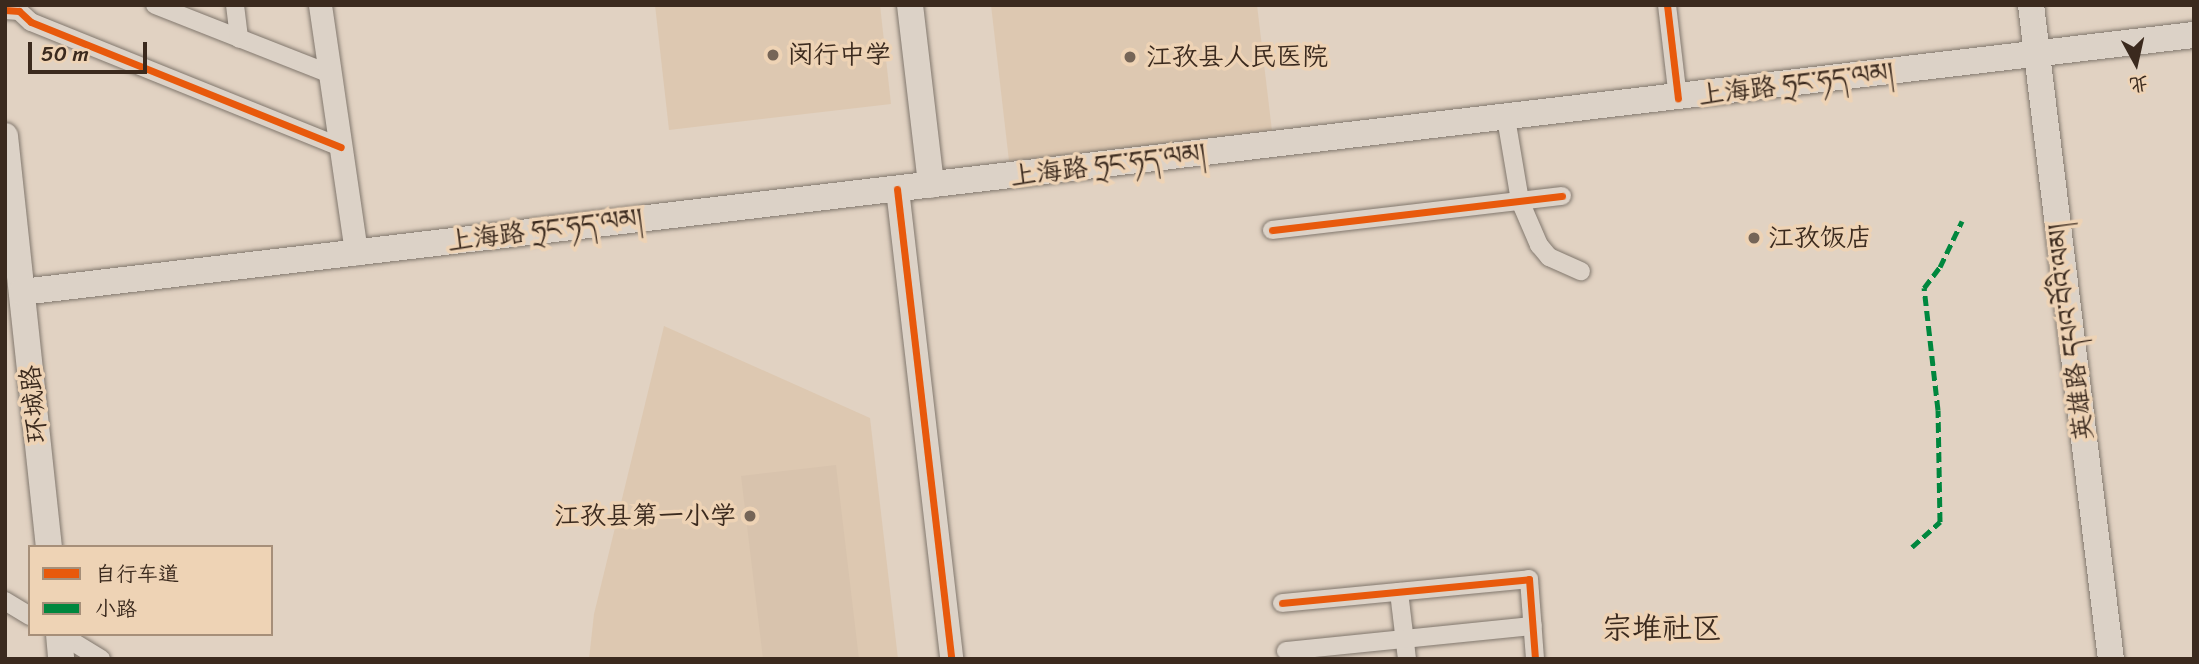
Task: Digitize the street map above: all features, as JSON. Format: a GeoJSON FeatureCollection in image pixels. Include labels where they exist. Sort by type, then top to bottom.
{"type":"FeatureCollection","features":[{"type":"Feature","properties":{"kind":"main road"},"geometry":{"type":"LineString","coordinates":[[910,5],[931,185]]}},
{"type":"Feature","properties":{"kind":"main road","name":"英雄路 དཔའ་བོའི་ལམ།"},"geometry":{"type":"LineString","coordinates":[[2031,5],[2111,659]]}},
{"type":"Feature","properties":{"kind":"main road","name":"上海路 ཧྲང་ཧད་ལམ།"},"geometry":{"type":"LineString","coordinates":[[17,308],[356,253],[2194,35]]}},
{"type":"Feature","properties":{"kind":"main road","name":"环城路"},"geometry":{"type":"LineString","coordinates":[[5,136],[17,308],[49,545]]}},
{"type":"Feature","properties":{"kind":"main road"},"geometry":{"type":"LineString","coordinates":[[59,636],[61,659]]}},
{"type":"Feature","properties":{"kind":"street"},"geometry":{"type":"LineString","coordinates":[[155,5],[330,75]]}},
{"type":"Feature","properties":{"kind":"street"},"geometry":{"type":"LineString","coordinates":[[235,5],[239,38]]}},
{"type":"Feature","properties":{"kind":"street"},"geometry":{"type":"LineString","coordinates":[[320,5],[356,253]]}},
{"type":"Feature","properties":{"kind":"street"},"geometry":{"type":"LineString","coordinates":[[1667,5],[1678,98]]}},
{"type":"Feature","properties":{"kind":"street"},"geometry":{"type":"LineString","coordinates":[[5,10],[19,11],[31,22],[341,146]]}},
{"type":"Feature","properties":{"kind":"street"},"geometry":{"type":"LineString","coordinates":[[1506,118],[1520,201],[1539,245],[1549,257],[1581,271]]}},
{"type":"Feature","properties":{"kind":"street"},"geometry":{"type":"LineString","coordinates":[[897,189],[951,659]]}},
{"type":"Feature","properties":{"kind":"street"},"geometry":{"type":"LineString","coordinates":[[1272,230],[1562,196]]}},
{"type":"Feature","properties":{"kind":"street"},"geometry":{"type":"LineString","coordinates":[[1282,603],[1529,579],[1535,659]]}},
{"type":"Feature","properties":{"kind":"street"},"geometry":{"type":"LineString","coordinates":[[1399,592],[1407,659]]}},
{"type":"Feature","properties":{"kind":"street"},"geometry":{"type":"LineString","coordinates":[[5,601],[28,615]]}},
{"type":"Feature","properties":{"kind":"street"},"geometry":{"type":"LineString","coordinates":[[1286,651],[1533,625]]}},
{"type":"Feature","properties":{"kind":"street"},"geometry":{"type":"LineString","coordinates":[[62,636],[101,659]]}},
{"type":"Feature","properties":{"kind":"shaded area","name":"闵行中学"},"geometry":{"type":"Polygon","coordinates":[[[655,5],[880,5],[891,104],[669,130],[655,5]]]}},
{"type":"Feature","properties":{"kind":"shaded area","name":"江孜县人民医院"},"geometry":{"type":"Polygon","coordinates":[[[991,5],[1257,5],[1272,131],[1009,161],[991,5]]]}},
{"type":"Feature","properties":{"kind":"shaded area","name":"江孜县第一小学"},"geometry":{"type":"Polygon","coordinates":[[[664,326],[870,418],[898,659],[589,659],[594,614],[664,326]]]}},
{"type":"Feature","properties":{"kind":"shaded area"},"geometry":{"type":"Polygon","coordinates":[[[836,465],[859,659],[763,659],[741,476],[836,465]]]}},
{"type":"Feature","properties":{"kind":"marked path"},"geometry":{"type":"LineString","coordinates":[[1912,547],[1940,522],[1938,410],[1924,288],[1940,267],[1962,221]]}},
{"type":"Feature","properties":{"kind":"cycle path"},"geometry":{"type":"LineString","coordinates":[[1667,5],[1678,98]]}},
{"type":"Feature","properties":{"kind":"cycle path"},"geometry":{"type":"LineString","coordinates":[[5,10],[19,11],[31,22],[341,147]]}},
{"type":"Feature","properties":{"kind":"cycle path"},"geometry":{"type":"LineString","coordinates":[[897,189],[951,659]]}},
{"type":"Feature","properties":{"kind":"cycle path"},"geometry":{"type":"LineString","coordinates":[[1272,230],[1562,196]]}},
{"type":"Feature","properties":{"kind":"cycle path"},"geometry":{"type":"LineString","coordinates":[[1282,603],[1529,579],[1535,659]]}},
{"type":"Feature","properties":{"kind":"place","name":"闵行中学"},"geometry":{"type":"Point","coordinates":[773,55]}},
{"type":"Feature","properties":{"kind":"place","name":"江孜县人民医院"},"geometry":{"type":"Point","coordinates":[1130,57]}},
{"type":"Feature","properties":{"kind":"place","name":"江孜饭店"},"geometry":{"type":"Point","coordinates":[1754,238]}},
{"type":"Feature","properties":{"kind":"place","name":"江孜县第一小学"},"geometry":{"type":"Point","coordinates":[750,516]}},
{"type":"Feature","properties":{"kind":"district","name":"宗堆社区"},"geometry":{"type":"Point","coordinates":[1662,628]}}]}
